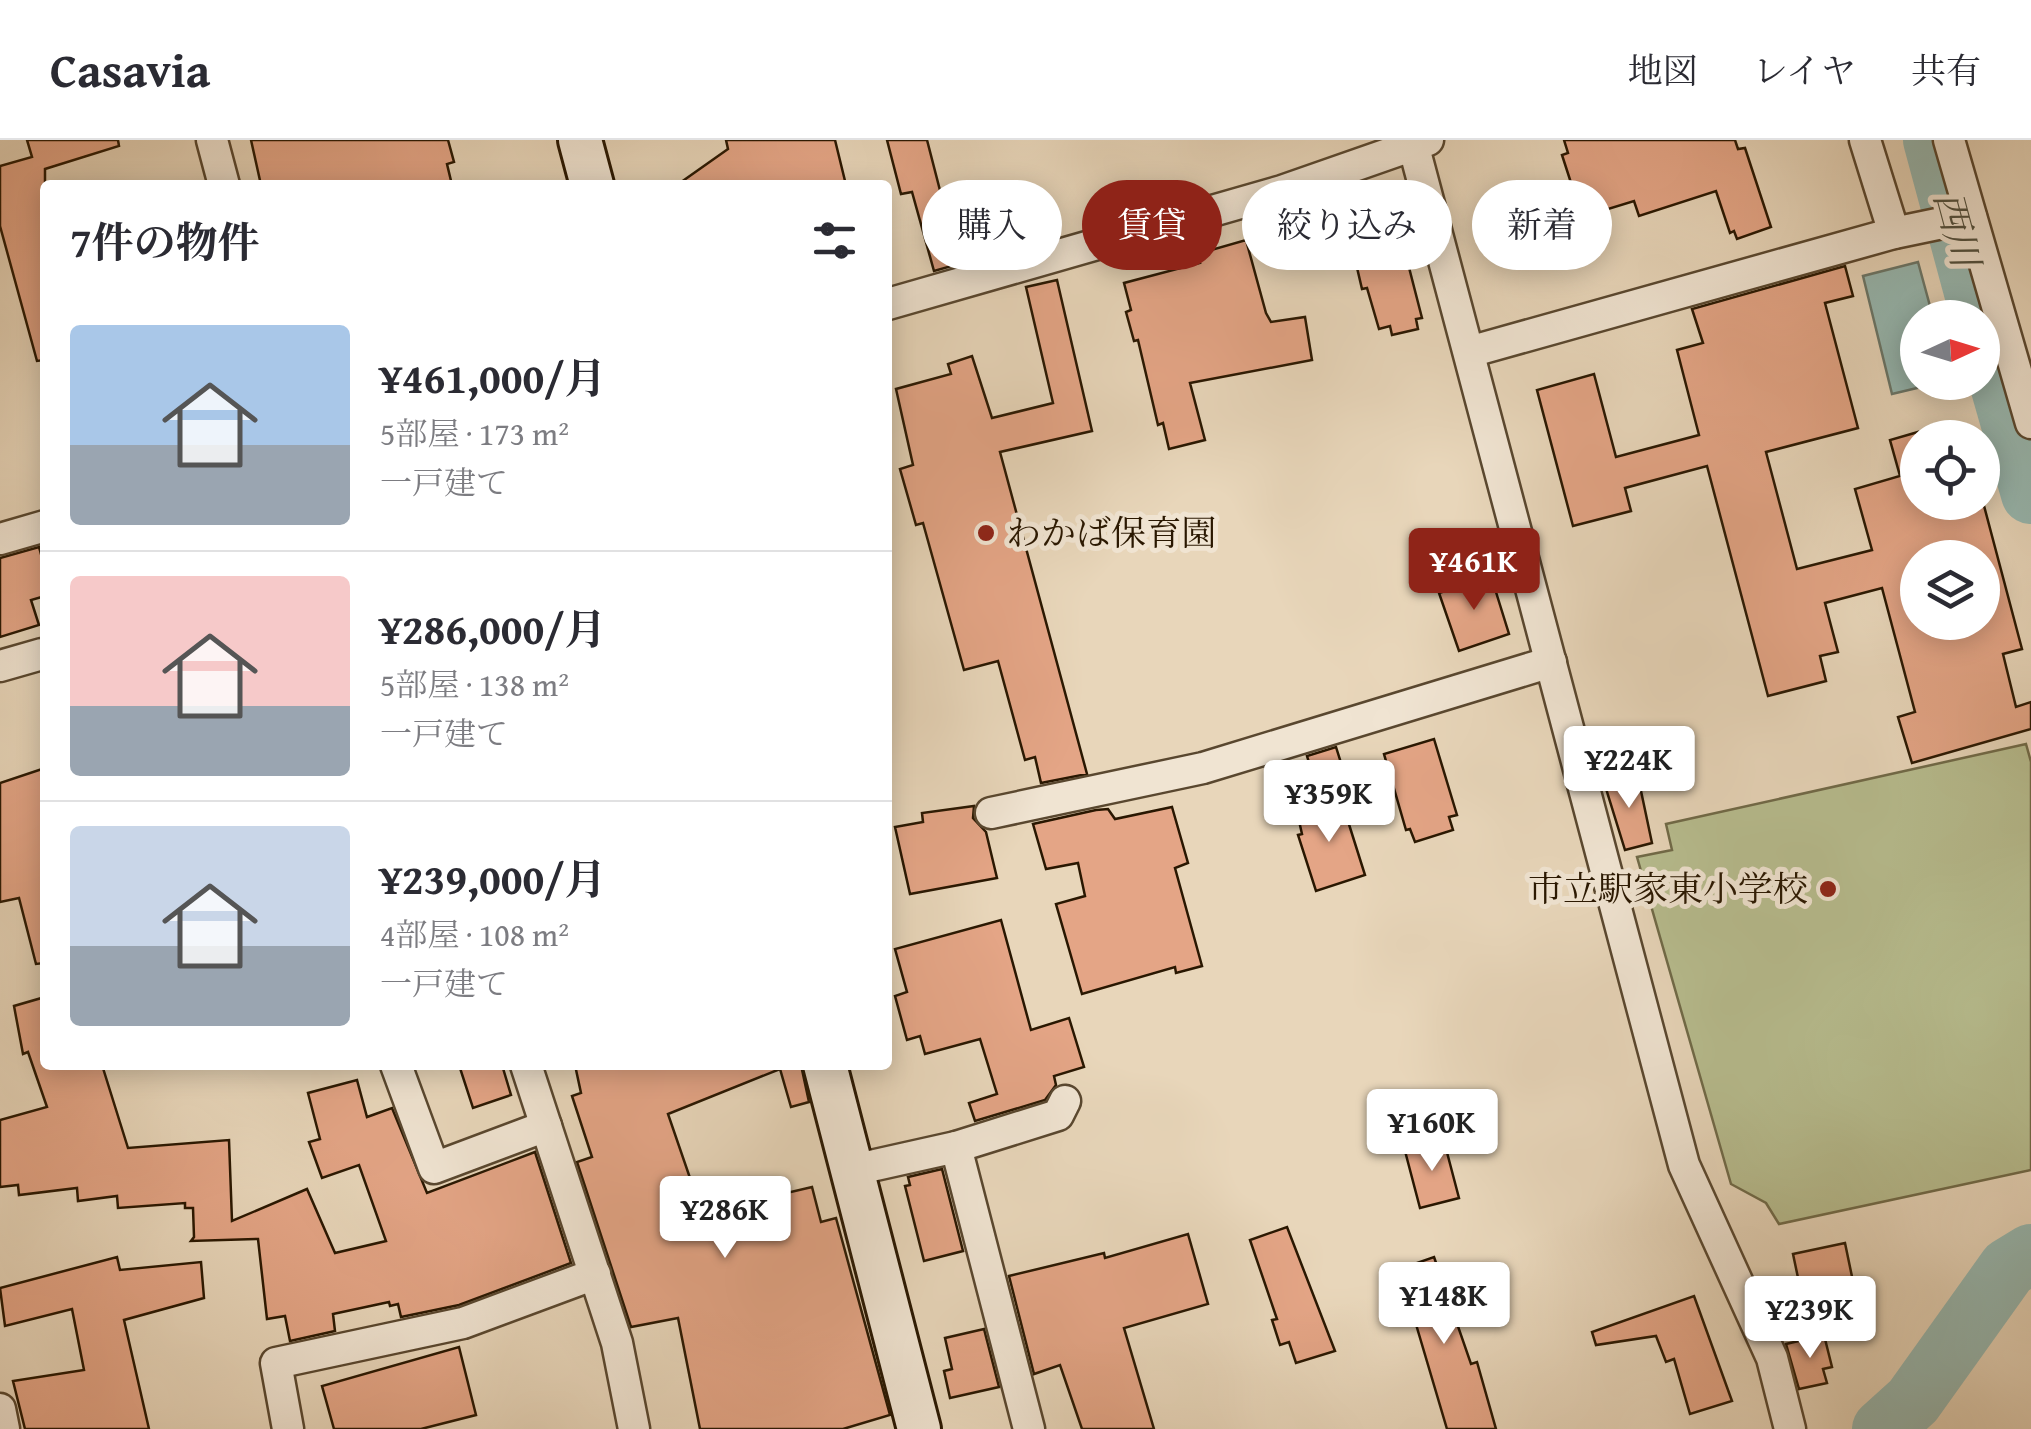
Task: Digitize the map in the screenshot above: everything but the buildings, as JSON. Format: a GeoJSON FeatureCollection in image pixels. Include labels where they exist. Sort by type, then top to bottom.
{"type":"FeatureCollection","features":[{"type":"Feature","properties":{"kind":"street"},"geometry":{"type":"LineString","coordinates":[[212,140],[223,180]]}},
{"type":"Feature","properties":{"kind":"street"},"geometry":{"type":"LineString","coordinates":[[580,140],[591,180]]}},
{"type":"Feature","properties":{"kind":"street"},"geometry":{"type":"LineString","coordinates":[[1865,140],[1908,231]]}},
{"type":"Feature","properties":{"kind":"street"},"geometry":{"type":"LineString","coordinates":[[1949,140],[2031,422]]}},
{"type":"Feature","properties":{"kind":"street"},"geometry":{"type":"LineString","coordinates":[[892,303],[1282,191],[1418,142],[1469,352],[1684,1164],[1772,1358],[1790,1429]]}},
{"type":"Feature","properties":{"kind":"street"},"geometry":{"type":"LineString","coordinates":[[1469,352],[1971,217]]}},
{"type":"Feature","properties":{"kind":"street"},"geometry":{"type":"LineString","coordinates":[[0,539],[40,527]]}},
{"type":"Feature","properties":{"kind":"street"},"geometry":{"type":"LineString","coordinates":[[0,666],[40,655]]}},
{"type":"Feature","properties":{"kind":"street"},"geometry":{"type":"LineString","coordinates":[[991,813],[1203,768],[1551,662]]}},
{"type":"Feature","properties":{"kind":"street"},"geometry":{"type":"LineString","coordinates":[[398,1070],[434,1168],[546,1126]]}},
{"type":"Feature","properties":{"kind":"street"},"geometry":{"type":"LineString","coordinates":[[528,1070],[617,1343],[634,1429]]}},
{"type":"Feature","properties":{"kind":"street"},"geometry":{"type":"LineString","coordinates":[[826,1070],[913,1427]]}},
{"type":"Feature","properties":{"kind":"street"},"geometry":{"type":"LineString","coordinates":[[853,1170],[956,1148],[1058,1115],[1065,1101]]}},
{"type":"Feature","properties":{"kind":"street"},"geometry":{"type":"LineString","coordinates":[[956,1148],[1029,1429]]}},
{"type":"Feature","properties":{"kind":"street"},"geometry":{"type":"LineString","coordinates":[[288,1429],[276,1363],[463,1323],[595,1274]]}},
{"type":"Feature","properties":{"kind":"street"},"geometry":{"type":"LineString","coordinates":[[0,1408],[4,1429]]}},
{"type":"Feature","properties":{"kind":"green space"},"geometry":{"type":"Polygon","coordinates":[[[2026,744],[2031,762],[2031,1170],[1779,1224],[1766,1203],[1731,1184],[1637,857],[1672,850],[1666,824],[2026,744]]]}},
{"type":"Feature","properties":{"kind":"water"},"geometry":{"type":"Polygon","coordinates":[[[1918,262],[1928,300],[1900,300],[1900,392],[1892,394],[1863,276],[1918,262]]]}},
{"type":"Feature","properties":{"kind":"waterway","name":"西川"},"geometry":{"type":"LineString","coordinates":[[1933,140],[1976,300]]}},
{"type":"Feature","properties":{"kind":"waterway","name":"西川"},"geometry":{"type":"LineString","coordinates":[[2000,385],[2031,494]]}},
{"type":"Feature","properties":{"kind":"waterway"},"geometry":{"type":"LineString","coordinates":[[1882,1429],[1913,1401],[2008,1268],[2031,1254]]}},
{"type":"Feature","properties":{"kind":"place","name":"わかば保育園"},"geometry":{"type":"Point","coordinates":[986,533]}},
{"type":"Feature","properties":{"kind":"place","name":"市立駅家東小学校"},"geometry":{"type":"Point","coordinates":[1828,889]}}]}
